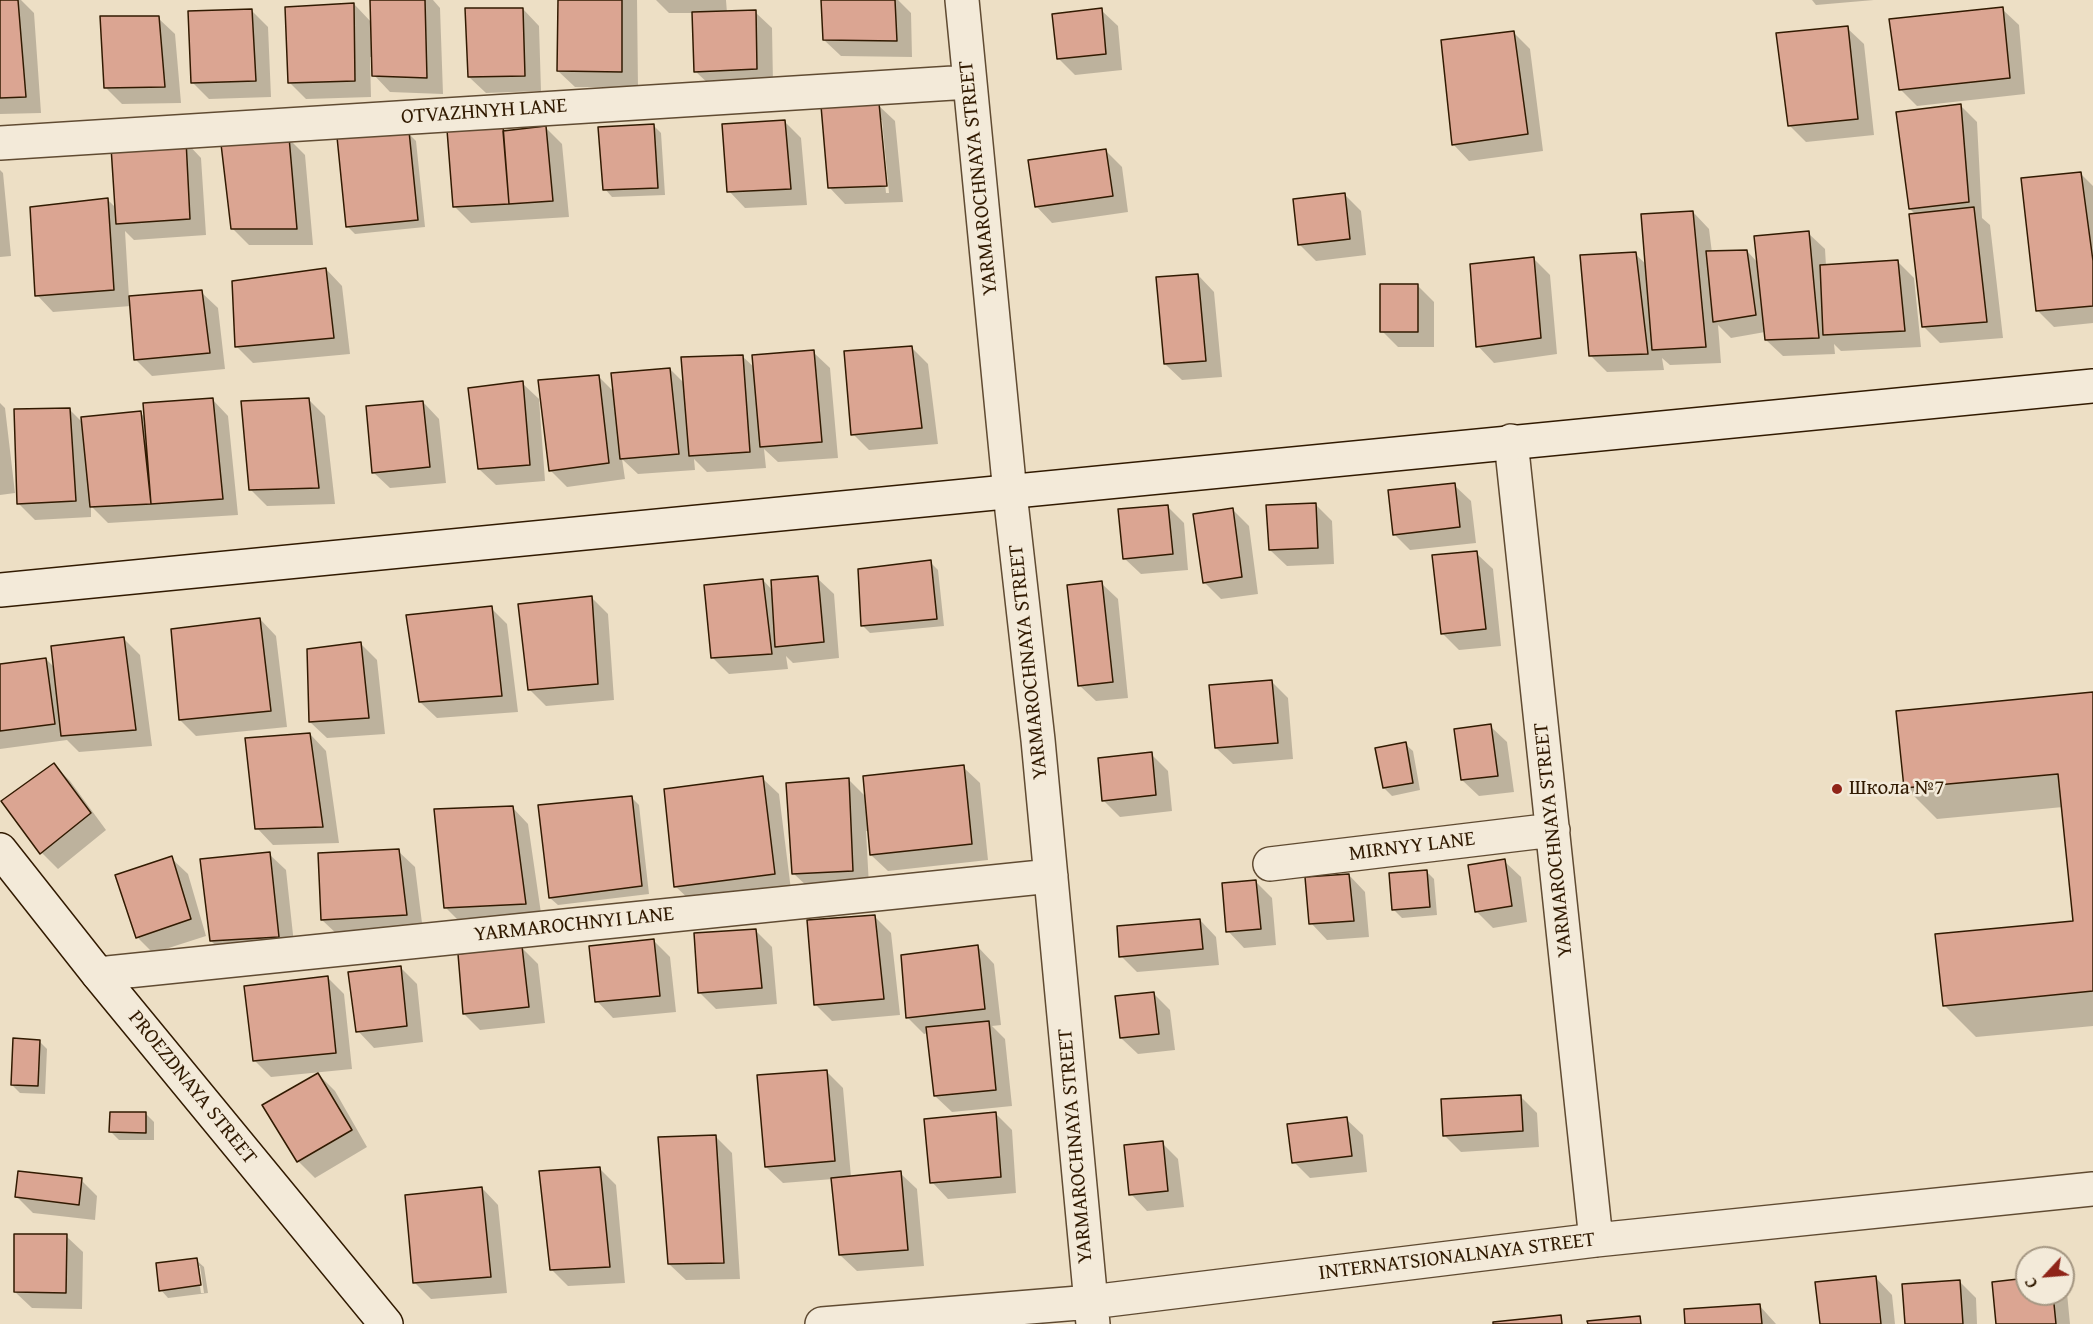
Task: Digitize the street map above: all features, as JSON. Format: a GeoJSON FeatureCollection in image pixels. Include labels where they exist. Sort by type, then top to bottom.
{"type":"FeatureCollection","features":[{"type":"Feature","properties":{"kind":"street","name":"YARMAROCHNAYA STREET"},"geometry":{"type":"LineString","coordinates":[[962,0],[1010,493],[1051,876],[1092,1313]]}},
{"type":"Feature","properties":{"kind":"street","name":"OTVAZHNYH LANE"},"geometry":{"type":"LineString","coordinates":[[0,143],[969,82]]}},
{"type":"Feature","properties":{"kind":"street"},"geometry":{"type":"LineString","coordinates":[[0,590],[2093,386]]}},
{"type":"Feature","properties":{"kind":"street","name":"YARMAROCHNAYA STREET"},"geometry":{"type":"LineString","coordinates":[[1511,441],[1596,1240]]}},
{"type":"Feature","properties":{"kind":"street","name":"MIRNYY LANE"},"geometry":{"type":"LineString","coordinates":[[1270,864],[1553,830]]}},
{"type":"Feature","properties":{"kind":"street","name":"PROEZDNAYA STREET"},"geometry":{"type":"LineString","coordinates":[[0,850],[98,974],[386,1324]]}},
{"type":"Feature","properties":{"kind":"street","name":"YARMAROCHNYI LANE"},"geometry":{"type":"LineString","coordinates":[[98,974],[1051,876]]}},
{"type":"Feature","properties":{"kind":"street","name":"INTERNATSIONALNAYA STREET"},"geometry":{"type":"LineString","coordinates":[[822,1324],[1092,1313],[1596,1240],[2093,1189]]}},
{"type":"Feature","properties":{"kind":"building"},"geometry":{"type":"Polygon","coordinates":[[[0,0],[18,0],[26,97],[0,98],[0,0]]]}},
{"type":"Feature","properties":{"kind":"building"},"geometry":{"type":"Polygon","coordinates":[[[370,0],[425,0],[427,78],[372,76],[370,0]]]}},
{"type":"Feature","properties":{"kind":"building"},"geometry":{"type":"Polygon","coordinates":[[[558,0],[622,0],[622,72],[557,71],[558,0]]]}},
{"type":"Feature","properties":{"kind":"building"},"geometry":{"type":"Polygon","coordinates":[[[821,0],[895,0],[897,41],[823,40],[821,0]]]}},
{"type":"Feature","properties":{"kind":"building"},"geometry":{"type":"Polygon","coordinates":[[[354,3],[355,81],[288,83],[285,7],[354,3]]]}},
{"type":"Feature","properties":{"kind":"building"},"geometry":{"type":"Polygon","coordinates":[[[2003,7],[2010,78],[1899,90],[1889,19],[2003,7]]]}},
{"type":"Feature","properties":{"kind":"building"},"geometry":{"type":"Polygon","coordinates":[[[465,8],[523,8],[525,76],[468,77],[465,8]]]}},
{"type":"Feature","properties":{"kind":"building"},"geometry":{"type":"Polygon","coordinates":[[[1102,8],[1106,54],[1057,59],[1052,14],[1102,8]]]}},
{"type":"Feature","properties":{"kind":"building"},"geometry":{"type":"Polygon","coordinates":[[[252,9],[256,81],[191,83],[188,11],[252,9]]]}},
{"type":"Feature","properties":{"kind":"building"},"geometry":{"type":"Polygon","coordinates":[[[756,10],[757,69],[694,72],[692,12],[756,10]]]}},
{"type":"Feature","properties":{"kind":"building"},"geometry":{"type":"Polygon","coordinates":[[[100,16],[159,16],[165,87],[104,88],[100,16]]]}},
{"type":"Feature","properties":{"kind":"building"},"geometry":{"type":"Polygon","coordinates":[[[1848,26],[1858,119],[1788,126],[1776,33],[1848,26]]]}},
{"type":"Feature","properties":{"kind":"building"},"geometry":{"type":"Polygon","coordinates":[[[1514,31],[1528,134],[1452,145],[1441,40],[1514,31]]]}},
{"type":"Feature","properties":{"kind":"building"},"geometry":{"type":"Polygon","coordinates":[[[879,103],[887,186],[828,188],[821,106],[879,103]]]}},
{"type":"Feature","properties":{"kind":"building"},"geometry":{"type":"Polygon","coordinates":[[[1961,104],[1969,202],[1909,209],[1896,112],[1961,104]]]}},
{"type":"Feature","properties":{"kind":"building"},"geometry":{"type":"Polygon","coordinates":[[[785,120],[791,189],[727,192],[722,124],[785,120]]]}},
{"type":"Feature","properties":{"kind":"building"},"geometry":{"type":"Polygon","coordinates":[[[654,124],[658,188],[603,190],[598,127],[654,124]]]}},
{"type":"Feature","properties":{"kind":"building"},"geometry":{"type":"Polygon","coordinates":[[[503,126],[509,204],[453,207],[447,130],[503,126]]]}},
{"type":"Feature","properties":{"kind":"building"},"geometry":{"type":"Polygon","coordinates":[[[546,126],[553,201],[509,204],[503,131],[546,126]]]}},
{"type":"Feature","properties":{"kind":"building"},"geometry":{"type":"Polygon","coordinates":[[[409,131],[418,220],[346,227],[337,137],[409,131]]]}},
{"type":"Feature","properties":{"kind":"building"},"geometry":{"type":"Polygon","coordinates":[[[289,137],[297,229],[231,229],[221,144],[289,137]]]}},
{"type":"Feature","properties":{"kind":"building"},"geometry":{"type":"Polygon","coordinates":[[[186,140],[190,219],[116,224],[111,147],[186,140]]]}},
{"type":"Feature","properties":{"kind":"building"},"geometry":{"type":"Polygon","coordinates":[[[1106,149],[1113,196],[1035,207],[1028,160],[1106,149]]]}},
{"type":"Feature","properties":{"kind":"building"},"geometry":{"type":"Polygon","coordinates":[[[2081,172],[2093,261],[2093,306],[2036,311],[2021,178],[2081,172]]]}},
{"type":"Feature","properties":{"kind":"building"},"geometry":{"type":"Polygon","coordinates":[[[1345,193],[1350,239],[1298,245],[1293,199],[1345,193]]]}},
{"type":"Feature","properties":{"kind":"building"},"geometry":{"type":"Polygon","coordinates":[[[108,198],[114,290],[35,296],[30,207],[108,198]]]}},
{"type":"Feature","properties":{"kind":"building"},"geometry":{"type":"Polygon","coordinates":[[[1974,207],[1987,322],[1922,327],[1909,214],[1974,207]]]}},
{"type":"Feature","properties":{"kind":"building"},"geometry":{"type":"Polygon","coordinates":[[[1693,211],[1706,347],[1652,350],[1641,214],[1693,211]]]}},
{"type":"Feature","properties":{"kind":"building"},"geometry":{"type":"Polygon","coordinates":[[[1809,231],[1819,338],[1765,340],[1754,236],[1809,231]]]}},
{"type":"Feature","properties":{"kind":"building"},"geometry":{"type":"Polygon","coordinates":[[[1747,250],[1756,315],[1713,322],[1706,251],[1747,250]]]}},
{"type":"Feature","properties":{"kind":"building"},"geometry":{"type":"Polygon","coordinates":[[[1636,252],[1648,354],[1589,356],[1580,255],[1636,252]]]}},
{"type":"Feature","properties":{"kind":"building"},"geometry":{"type":"Polygon","coordinates":[[[1534,257],[1541,338],[1476,347],[1470,264],[1534,257]]]}},
{"type":"Feature","properties":{"kind":"building"},"geometry":{"type":"Polygon","coordinates":[[[1898,260],[1905,331],[1823,335],[1820,265],[1898,260]]]}},
{"type":"Feature","properties":{"kind":"building"},"geometry":{"type":"Polygon","coordinates":[[[326,268],[334,338],[235,347],[232,281],[326,268]]]}},
{"type":"Feature","properties":{"kind":"building"},"geometry":{"type":"Polygon","coordinates":[[[1198,274],[1206,361],[1164,364],[1156,277],[1198,274]]]}},
{"type":"Feature","properties":{"kind":"building"},"geometry":{"type":"Polygon","coordinates":[[[1380,284],[1418,284],[1418,332],[1380,332],[1380,284]]]}},
{"type":"Feature","properties":{"kind":"building"},"geometry":{"type":"Polygon","coordinates":[[[202,290],[210,353],[134,360],[129,296],[202,290]]]}},
{"type":"Feature","properties":{"kind":"building"},"geometry":{"type":"Polygon","coordinates":[[[912,346],[922,428],[851,435],[844,351],[912,346]]]}},
{"type":"Feature","properties":{"kind":"building"},"geometry":{"type":"Polygon","coordinates":[[[814,350],[822,442],[760,447],[752,355],[814,350]]]}},
{"type":"Feature","properties":{"kind":"building"},"geometry":{"type":"Polygon","coordinates":[[[743,355],[750,452],[689,456],[681,357],[743,355]]]}},
{"type":"Feature","properties":{"kind":"building"},"geometry":{"type":"Polygon","coordinates":[[[670,368],[679,454],[620,459],[611,373],[670,368]]]}},
{"type":"Feature","properties":{"kind":"building"},"geometry":{"type":"Polygon","coordinates":[[[599,375],[609,463],[549,471],[538,380],[599,375]]]}},
{"type":"Feature","properties":{"kind":"building"},"geometry":{"type":"Polygon","coordinates":[[[523,381],[530,465],[478,469],[468,388],[523,381]]]}},
{"type":"Feature","properties":{"kind":"building"},"geometry":{"type":"Polygon","coordinates":[[[213,398],[223,499],[151,504],[143,403],[213,398]]]}},
{"type":"Feature","properties":{"kind":"building"},"geometry":{"type":"Polygon","coordinates":[[[309,398],[319,488],[249,490],[241,401],[309,398]]]}},
{"type":"Feature","properties":{"kind":"building"},"geometry":{"type":"Polygon","coordinates":[[[423,401],[430,467],[372,473],[366,406],[423,401]]]}},
{"type":"Feature","properties":{"kind":"building"},"geometry":{"type":"Polygon","coordinates":[[[70,408],[76,501],[17,504],[14,409],[70,408]]]}},
{"type":"Feature","properties":{"kind":"building"},"geometry":{"type":"Polygon","coordinates":[[[141,411],[151,504],[90,507],[81,417],[141,411]]]}},
{"type":"Feature","properties":{"kind":"building"},"geometry":{"type":"Polygon","coordinates":[[[1455,483],[1460,527],[1393,535],[1388,490],[1455,483]]]}},
{"type":"Feature","properties":{"kind":"building"},"geometry":{"type":"Polygon","coordinates":[[[1316,503],[1318,548],[1269,550],[1266,505],[1316,503]]]}},
{"type":"Feature","properties":{"kind":"building"},"geometry":{"type":"Polygon","coordinates":[[[1168,505],[1173,554],[1123,559],[1118,509],[1168,505]]]}},
{"type":"Feature","properties":{"kind":"building"},"geometry":{"type":"Polygon","coordinates":[[[1233,508],[1242,577],[1203,583],[1193,514],[1233,508]]]}},
{"type":"Feature","properties":{"kind":"building"},"geometry":{"type":"Polygon","coordinates":[[[1477,551],[1486,629],[1441,634],[1432,555],[1477,551]]]}},
{"type":"Feature","properties":{"kind":"building"},"geometry":{"type":"Polygon","coordinates":[[[931,560],[937,619],[861,626],[858,569],[931,560]]]}},
{"type":"Feature","properties":{"kind":"building"},"geometry":{"type":"Polygon","coordinates":[[[818,576],[824,642],[775,647],[771,580],[818,576]]]}},
{"type":"Feature","properties":{"kind":"building"},"geometry":{"type":"Polygon","coordinates":[[[763,579],[772,654],[711,658],[704,585],[763,579]]]}},
{"type":"Feature","properties":{"kind":"building"},"geometry":{"type":"Polygon","coordinates":[[[1102,581],[1113,682],[1078,686],[1067,585],[1102,581]]]}},
{"type":"Feature","properties":{"kind":"building"},"geometry":{"type":"Polygon","coordinates":[[[592,596],[598,684],[528,690],[518,604],[592,596]]]}},
{"type":"Feature","properties":{"kind":"building"},"geometry":{"type":"Polygon","coordinates":[[[492,606],[502,696],[419,702],[406,615],[492,606]]]}},
{"type":"Feature","properties":{"kind":"building"},"geometry":{"type":"Polygon","coordinates":[[[260,618],[271,711],[179,720],[171,629],[260,618]]]}},
{"type":"Feature","properties":{"kind":"building"},"geometry":{"type":"Polygon","coordinates":[[[124,637],[136,730],[61,736],[51,646],[124,637]]]}},
{"type":"Feature","properties":{"kind":"building"},"geometry":{"type":"Polygon","coordinates":[[[361,642],[369,718],[309,722],[307,649],[361,642]]]}},
{"type":"Feature","properties":{"kind":"building"},"geometry":{"type":"Polygon","coordinates":[[[46,658],[55,724],[0,731],[0,664],[46,658]]]}},
{"type":"Feature","properties":{"kind":"building"},"geometry":{"type":"Polygon","coordinates":[[[1272,680],[1278,743],[1215,748],[1209,685],[1272,680]]]}},
{"type":"Feature","properties":{"kind":"building"},"geometry":{"type":"Polygon","coordinates":[[[2093,692],[2093,991],[1943,1006],[1935,934],[2073,921],[2058,774],[1904,788],[1896,711],[2093,692]]]}},
{"type":"Feature","properties":{"kind":"building"},"geometry":{"type":"Polygon","coordinates":[[[1491,724],[1498,776],[1461,780],[1454,729],[1491,724]]]}},
{"type":"Feature","properties":{"kind":"building"},"geometry":{"type":"Polygon","coordinates":[[[310,733],[323,827],[255,829],[245,738],[310,733]]]}},
{"type":"Feature","properties":{"kind":"building"},"geometry":{"type":"Polygon","coordinates":[[[1406,742],[1413,783],[1383,788],[1375,748],[1406,742]]]}},
{"type":"Feature","properties":{"kind":"building"},"geometry":{"type":"Polygon","coordinates":[[[1152,752],[1156,795],[1102,801],[1098,758],[1152,752]]]}},
{"type":"Feature","properties":{"kind":"building"},"geometry":{"type":"Polygon","coordinates":[[[54,763],[91,813],[40,854],[1,801],[54,763]]]}},
{"type":"Feature","properties":{"kind":"building"},"geometry":{"type":"Polygon","coordinates":[[[964,765],[972,844],[870,855],[863,776],[964,765]]]}},
{"type":"Feature","properties":{"kind":"building"},"geometry":{"type":"Polygon","coordinates":[[[763,776],[775,874],[674,887],[664,789],[763,776]]]}},
{"type":"Feature","properties":{"kind":"building"},"geometry":{"type":"Polygon","coordinates":[[[849,778],[853,871],[792,874],[786,783],[849,778]]]}},
{"type":"Feature","properties":{"kind":"building"},"geometry":{"type":"Polygon","coordinates":[[[632,796],[642,886],[549,898],[538,805],[632,796]]]}},
{"type":"Feature","properties":{"kind":"building"},"geometry":{"type":"Polygon","coordinates":[[[513,806],[526,904],[444,908],[434,809],[513,806]]]}},
{"type":"Feature","properties":{"kind":"building"},"geometry":{"type":"Polygon","coordinates":[[[399,849],[407,915],[321,920],[318,853],[399,849]]]}},
{"type":"Feature","properties":{"kind":"building"},"geometry":{"type":"Polygon","coordinates":[[[270,852],[279,937],[210,941],[200,859],[270,852]]]}},
{"type":"Feature","properties":{"kind":"building"},"geometry":{"type":"Polygon","coordinates":[[[172,856],[191,919],[136,938],[115,875],[172,856]]]}},
{"type":"Feature","properties":{"kind":"building"},"geometry":{"type":"Polygon","coordinates":[[[1505,859],[1512,906],[1475,912],[1468,865],[1505,859]]]}},
{"type":"Feature","properties":{"kind":"building"},"geometry":{"type":"Polygon","coordinates":[[[1427,870],[1430,907],[1392,910],[1389,873],[1427,870]]]}},
{"type":"Feature","properties":{"kind":"building"},"geometry":{"type":"Polygon","coordinates":[[[1349,874],[1354,921],[1309,924],[1305,877],[1349,874]]]}},
{"type":"Feature","properties":{"kind":"building"},"geometry":{"type":"Polygon","coordinates":[[[1256,880],[1261,929],[1226,932],[1222,883],[1256,880]]]}},
{"type":"Feature","properties":{"kind":"building"},"geometry":{"type":"Polygon","coordinates":[[[875,915],[884,999],[814,1005],[807,920],[875,915]]]}},
{"type":"Feature","properties":{"kind":"building"},"geometry":{"type":"Polygon","coordinates":[[[1200,919],[1203,949],[1119,957],[1117,926],[1200,919]]]}},
{"type":"Feature","properties":{"kind":"building"},"geometry":{"type":"Polygon","coordinates":[[[756,929],[762,988],[698,993],[694,933],[756,929]]]}},
{"type":"Feature","properties":{"kind":"building"},"geometry":{"type":"Polygon","coordinates":[[[654,939],[660,996],[595,1002],[589,946],[654,939]]]}},
{"type":"Feature","properties":{"kind":"building"},"geometry":{"type":"Polygon","coordinates":[[[978,945],[985,1009],[906,1018],[901,955],[978,945]]]}},
{"type":"Feature","properties":{"kind":"building"},"geometry":{"type":"Polygon","coordinates":[[[522,946],[529,1007],[463,1014],[458,954],[522,946]]]}},
{"type":"Feature","properties":{"kind":"building"},"geometry":{"type":"Polygon","coordinates":[[[401,966],[407,1026],[356,1032],[348,972],[401,966]]]}},
{"type":"Feature","properties":{"kind":"building"},"geometry":{"type":"Polygon","coordinates":[[[328,976],[336,1053],[253,1061],[244,986],[328,976]]]}},
{"type":"Feature","properties":{"kind":"building"},"geometry":{"type":"Polygon","coordinates":[[[1154,992],[1159,1034],[1120,1038],[1115,996],[1154,992]]]}},
{"type":"Feature","properties":{"kind":"building"},"geometry":{"type":"Polygon","coordinates":[[[989,1021],[996,1090],[934,1096],[926,1027],[989,1021]]]}},
{"type":"Feature","properties":{"kind":"building"},"geometry":{"type":"Polygon","coordinates":[[[13,1038],[40,1040],[38,1086],[11,1085],[13,1038]]]}},
{"type":"Feature","properties":{"kind":"building"},"geometry":{"type":"Polygon","coordinates":[[[827,1070],[835,1161],[765,1167],[757,1075],[827,1070]]]}},
{"type":"Feature","properties":{"kind":"building"},"geometry":{"type":"Polygon","coordinates":[[[318,1073],[352,1130],[297,1162],[262,1105],[318,1073]]]}},
{"type":"Feature","properties":{"kind":"building"},"geometry":{"type":"Polygon","coordinates":[[[1521,1095],[1523,1131],[1443,1136],[1441,1099],[1521,1095]]]}},
{"type":"Feature","properties":{"kind":"building"},"geometry":{"type":"Polygon","coordinates":[[[110,1112],[146,1112],[146,1133],[109,1132],[110,1112]]]}},
{"type":"Feature","properties":{"kind":"building"},"geometry":{"type":"Polygon","coordinates":[[[996,1112],[1001,1177],[930,1183],[924,1119],[996,1112]]]}},
{"type":"Feature","properties":{"kind":"building"},"geometry":{"type":"Polygon","coordinates":[[[1347,1117],[1352,1156],[1292,1163],[1287,1124],[1347,1117]]]}},
{"type":"Feature","properties":{"kind":"building"},"geometry":{"type":"Polygon","coordinates":[[[716,1135],[724,1263],[668,1264],[658,1137],[716,1135]]]}},
{"type":"Feature","properties":{"kind":"building"},"geometry":{"type":"Polygon","coordinates":[[[1163,1141],[1168,1191],[1129,1195],[1124,1145],[1163,1141]]]}},
{"type":"Feature","properties":{"kind":"building"},"geometry":{"type":"Polygon","coordinates":[[[600,1167],[610,1267],[550,1270],[539,1171],[600,1167]]]}},
{"type":"Feature","properties":{"kind":"building"},"geometry":{"type":"Polygon","coordinates":[[[18,1171],[82,1178],[79,1205],[15,1197],[18,1171]]]}},
{"type":"Feature","properties":{"kind":"building"},"geometry":{"type":"Polygon","coordinates":[[[901,1171],[908,1250],[839,1255],[831,1178],[901,1171]]]}},
{"type":"Feature","properties":{"kind":"building"},"geometry":{"type":"Polygon","coordinates":[[[482,1187],[491,1277],[413,1283],[405,1195],[482,1187]]]}},
{"type":"Feature","properties":{"kind":"building"},"geometry":{"type":"Polygon","coordinates":[[[14,1234],[67,1234],[66,1293],[14,1292],[14,1234]]]}},
{"type":"Feature","properties":{"kind":"building"},"geometry":{"type":"Polygon","coordinates":[[[197,1258],[201,1285],[159,1291],[156,1263],[197,1258]]]}},
{"type":"Feature","properties":{"kind":"building"},"geometry":{"type":"Polygon","coordinates":[[[1876,1276],[1881,1324],[1820,1324],[1815,1282],[1876,1276]]]}},
{"type":"Feature","properties":{"kind":"building"},"geometry":{"type":"Polygon","coordinates":[[[2015,1279],[2015,1306],[2054,1306],[2056,1324],[1996,1324],[1992,1282],[2015,1279]]]}},
{"type":"Feature","properties":{"kind":"building"},"geometry":{"type":"Polygon","coordinates":[[[1960,1280],[1963,1324],[1905,1324],[1902,1284],[1960,1280]]]}},
{"type":"Feature","properties":{"kind":"building"},"geometry":{"type":"Polygon","coordinates":[[[1760,1304],[1762,1324],[1685,1324],[1684,1309],[1760,1304]]]}},
{"type":"Feature","properties":{"kind":"building"},"geometry":{"type":"Polygon","coordinates":[[[1561,1315],[1562,1324],[1493,1324],[1493,1322],[1561,1315]]]}},
{"type":"Feature","properties":{"kind":"building"},"geometry":{"type":"Polygon","coordinates":[[[1640,1316],[1641,1324],[1588,1324],[1587,1321],[1640,1316]]]}},
{"type":"Feature","properties":{"kind":"place","name":"Школа №7"},"geometry":{"type":"Point","coordinates":[1837,789]}}]}
